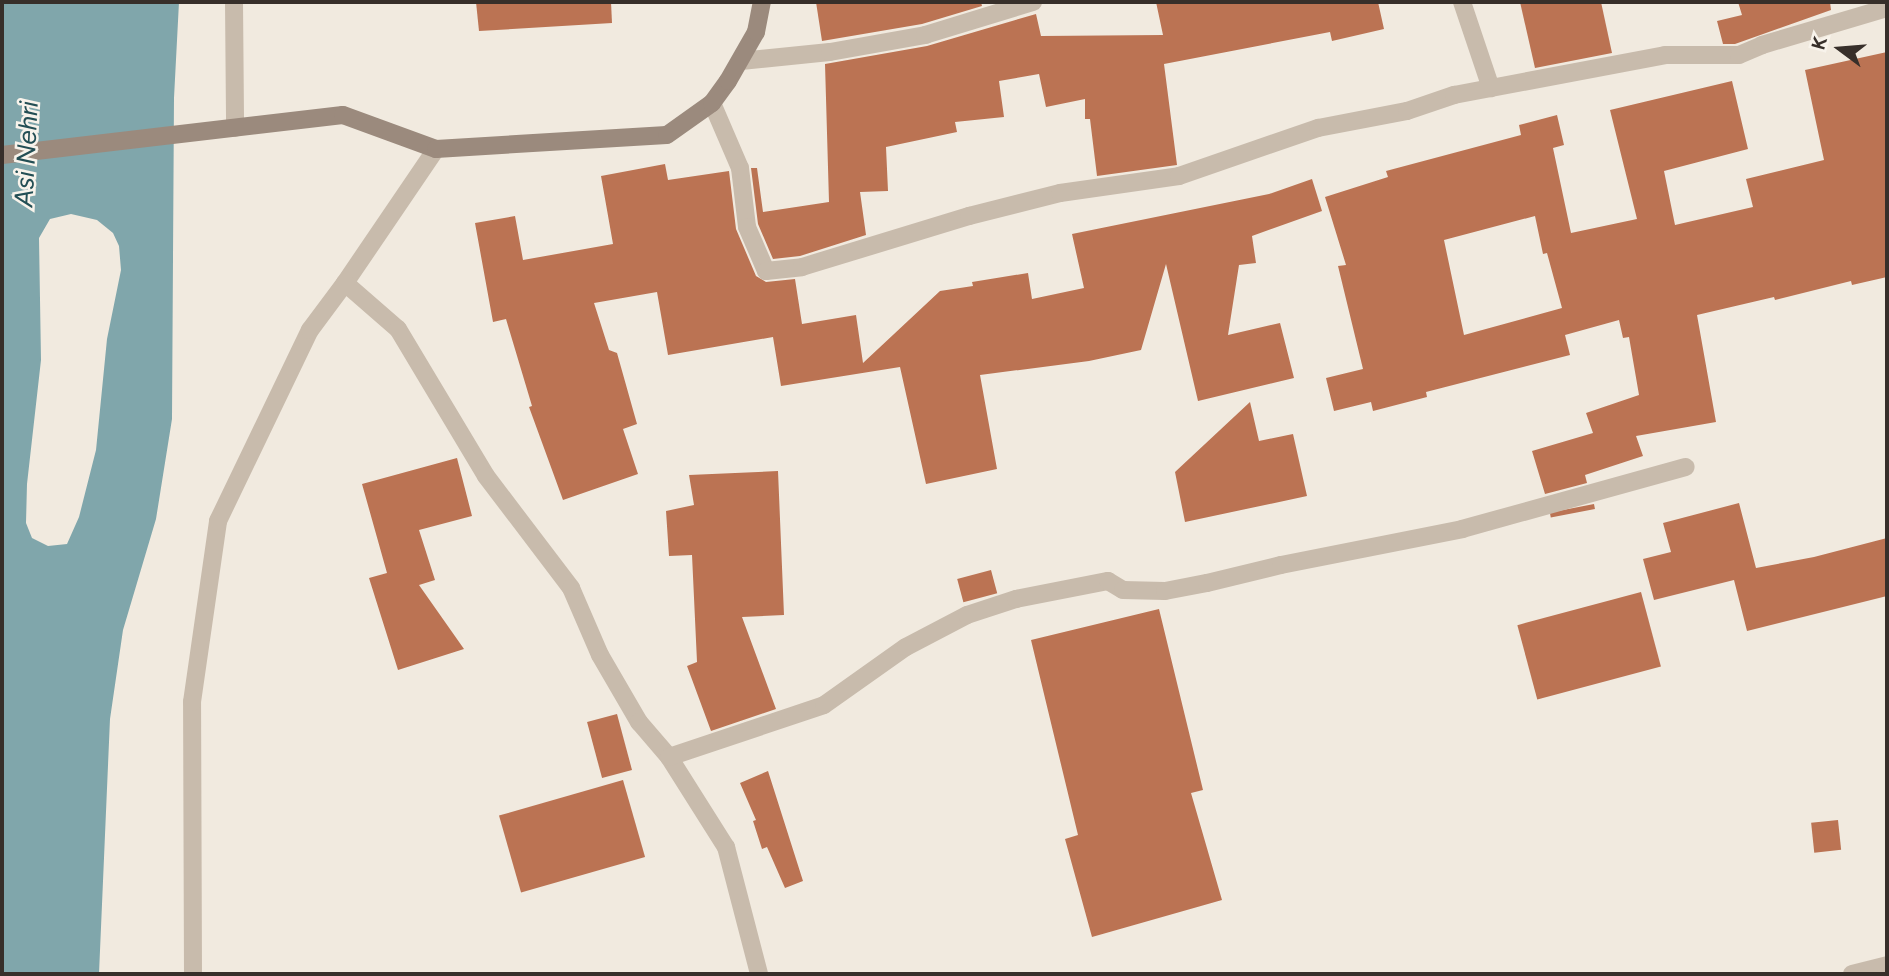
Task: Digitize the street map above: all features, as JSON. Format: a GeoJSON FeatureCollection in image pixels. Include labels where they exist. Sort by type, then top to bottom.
{"type":"FeatureCollection","features":[{"type":"Feature","properties":{"kind":"main road"},"geometry":{"type":"LineString","coordinates":[[2,155],[343,115],[436,149],[667,135],[712,103],[757,32],[762,2]]}},
{"type":"Feature","properties":{"kind":"street"},"geometry":{"type":"LineString","coordinates":[[234,2],[234,128]]}},
{"type":"Feature","properties":{"kind":"street"},"geometry":{"type":"LineString","coordinates":[[741,61],[830,52],[925,35],[1033,2]]}},
{"type":"Feature","properties":{"kind":"street"},"geometry":{"type":"LineString","coordinates":[[1462,2],[1491,88]]}},
{"type":"Feature","properties":{"kind":"street"},"geometry":{"type":"LineString","coordinates":[[712,103],[740,168],[747,227],[766,271],[802,267],[969,216],[1060,193],[1179,176],[1318,128],[1407,111],[1454,95],[1665,55],[1739,55],[1762,45],[1887,8]]}},
{"type":"Feature","properties":{"kind":"street"},"geometry":{"type":"LineString","coordinates":[[193,974],[192,702],[218,521],[310,330],[436,149]]}},
{"type":"Feature","properties":{"kind":"street"},"geometry":{"type":"LineString","coordinates":[[345,283],[398,329],[486,476],[571,588],[606,666],[639,722],[669,757],[726,847],[758,974]]}},
{"type":"Feature","properties":{"kind":"street"},"geometry":{"type":"LineString","coordinates":[[669,757],[824,705],[906,647],[967,615],[1016,599],[1108,581],[1123,590],[1166,591],[1207,583],[1461,529],[1686,467]]}},
{"type":"Feature","properties":{"kind":"street"},"geometry":{"type":"LineString","coordinates":[[1852,974],[1887,965]]}},
{"type":"Feature","properties":{"kind":"water","name":"Asi Nehri"},"geometry":{"type":"Polygon","coordinates":[[[2,2],[179,2],[174,98],[172,419],[156,519],[123,630],[110,719],[99,974],[2,974],[2,2]],[[71,214],[50,219],[39,238],[41,360],[27,484],[26,523],[32,538],[48,546],[67,544],[79,517],[96,450],[107,339],[121,270],[119,246],[113,233],[97,220],[71,214]]]}},
{"type":"Feature","properties":{"kind":"building"},"geometry":{"type":"Polygon","coordinates":[[[476,2],[611,2],[612,23],[479,31],[476,2]]]}},
{"type":"Feature","properties":{"kind":"building"},"geometry":{"type":"Polygon","coordinates":[[[816,2],[981,2],[982,6],[922,24],[822,41],[816,2]]]}},
{"type":"Feature","properties":{"kind":"building"},"geometry":{"type":"Polygon","coordinates":[[[1156,2],[1378,2],[1384,29],[1332,41],[1330,32],[1164,64],[1177,165],[1097,176],[1090,119],[1085,119],[1085,99],[1046,107],[1039,74],[999,81],[1004,117],[955,122],[957,132],[886,147],[888,191],[860,192],[866,235],[800,256],[773,259],[758,224],[751,168],[757,168],[763,212],[829,202],[825,64],[927,46],[1036,14],[1041,36],[1163,35],[1156,2]]]}},
{"type":"Feature","properties":{"kind":"building"},"geometry":{"type":"Polygon","coordinates":[[[1520,2],[1601,2],[1612,53],[1535,68],[1520,2]]]}},
{"type":"Feature","properties":{"kind":"building"},"geometry":{"type":"Polygon","coordinates":[[[1738,2],[1830,2],[1831,10],[1735,44],[1723,44],[1717,21],[1742,15],[1738,2]]]}},
{"type":"Feature","properties":{"kind":"building"},"geometry":{"type":"Polygon","coordinates":[[[1887,52],[1887,277],[1852,285],[1851,281],[1775,300],[1774,297],[1697,315],[1716,422],[1636,436],[1643,456],[1585,475],[1587,483],[1545,494],[1532,451],[1593,433],[1586,413],[1639,395],[1629,337],[1623,338],[1619,320],[1565,335],[1570,355],[1426,392],[1427,397],[1373,411],[1371,402],[1334,411],[1326,378],[1363,369],[1338,266],[1346,265],[1325,197],[1388,177],[1386,171],[1521,135],[1519,125],[1557,115],[1564,145],[1553,148],[1571,233],[1637,219],[1610,110],[1732,81],[1748,149],[1664,171],[1675,225],[1753,207],[1746,179],[1824,160],[1805,70],[1887,52]],[[1535,216],[1444,240],[1464,335],[1562,308],[1547,253],[1543,254],[1535,216]]]}},
{"type":"Feature","properties":{"kind":"building"},"geometry":{"type":"Polygon","coordinates":[[[665,164],[668,180],[729,171],[736,229],[756,276],[766,282],[795,279],[802,324],[856,315],[863,363],[940,291],[973,286],[972,282],[1028,273],[1032,299],[1084,288],[1072,234],[1269,194],[1312,179],[1322,211],[1252,236],[1256,263],[1239,265],[1228,335],[1280,323],[1294,378],[1198,401],[1166,264],[1141,350],[1089,361],[980,375],[997,469],[926,484],[900,367],[781,386],[773,337],[668,355],[657,292],[594,303],[609,350],[617,353],[637,424],[623,429],[638,474],[563,500],[529,407],[532,406],[506,319],[493,322],[475,223],[515,216],[523,260],[613,244],[601,176],[665,164]]]}},
{"type":"Feature","properties":{"kind":"building"},"geometry":{"type":"Polygon","coordinates":[[[1250,402],[1259,441],[1293,434],[1307,496],[1185,522],[1175,472],[1250,402]]]}},
{"type":"Feature","properties":{"kind":"building"},"geometry":{"type":"Polygon","coordinates":[[[457,458],[472,516],[419,530],[435,580],[419,585],[464,649],[398,670],[369,578],[387,573],[362,484],[457,458]]]}},
{"type":"Feature","properties":{"kind":"building"},"geometry":{"type":"Polygon","coordinates":[[[778,471],[784,615],[742,617],[776,709],[711,731],[687,666],[697,662],[692,555],[669,556],[666,511],[694,505],[689,475],[778,471]]]}},
{"type":"Feature","properties":{"kind":"building"},"geometry":{"type":"Polygon","coordinates":[[[1739,503],[1756,568],[1814,557],[1887,538],[1887,596],[1747,631],[1734,580],[1654,600],[1643,559],[1671,552],[1663,523],[1739,503]]]}},
{"type":"Feature","properties":{"kind":"building"},"geometry":{"type":"Polygon","coordinates":[[[1594,504],[1595,509],[1551,517],[1550,513],[1594,504]]]}},
{"type":"Feature","properties":{"kind":"building"},"geometry":{"type":"Polygon","coordinates":[[[991,570],[997,593],[963,602],[957,579],[991,570]]]}},
{"type":"Feature","properties":{"kind":"building"},"geometry":{"type":"Polygon","coordinates":[[[1641,592],[1661,666],[1537,700],[1517,625],[1641,592]]]}},
{"type":"Feature","properties":{"kind":"building"},"geometry":{"type":"Polygon","coordinates":[[[1159,609],[1203,790],[1191,793],[1222,900],[1092,937],[1065,839],[1078,835],[1031,640],[1159,609]]]}},
{"type":"Feature","properties":{"kind":"building"},"geometry":{"type":"Polygon","coordinates":[[[617,714],[632,770],[602,778],[587,722],[617,714]]]}},
{"type":"Feature","properties":{"kind":"building"},"geometry":{"type":"Polygon","coordinates":[[[768,771],[803,881],[785,888],[767,847],[762,849],[753,821],[756,820],[740,783],[768,771]]]}},
{"type":"Feature","properties":{"kind":"building"},"geometry":{"type":"Polygon","coordinates":[[[623,780],[645,857],[521,892],[499,816],[623,780]]]}},
{"type":"Feature","properties":{"kind":"building"},"geometry":{"type":"Polygon","coordinates":[[[1838,820],[1841,850],[1814,853],[1811,823],[1838,820]]]}}]}
